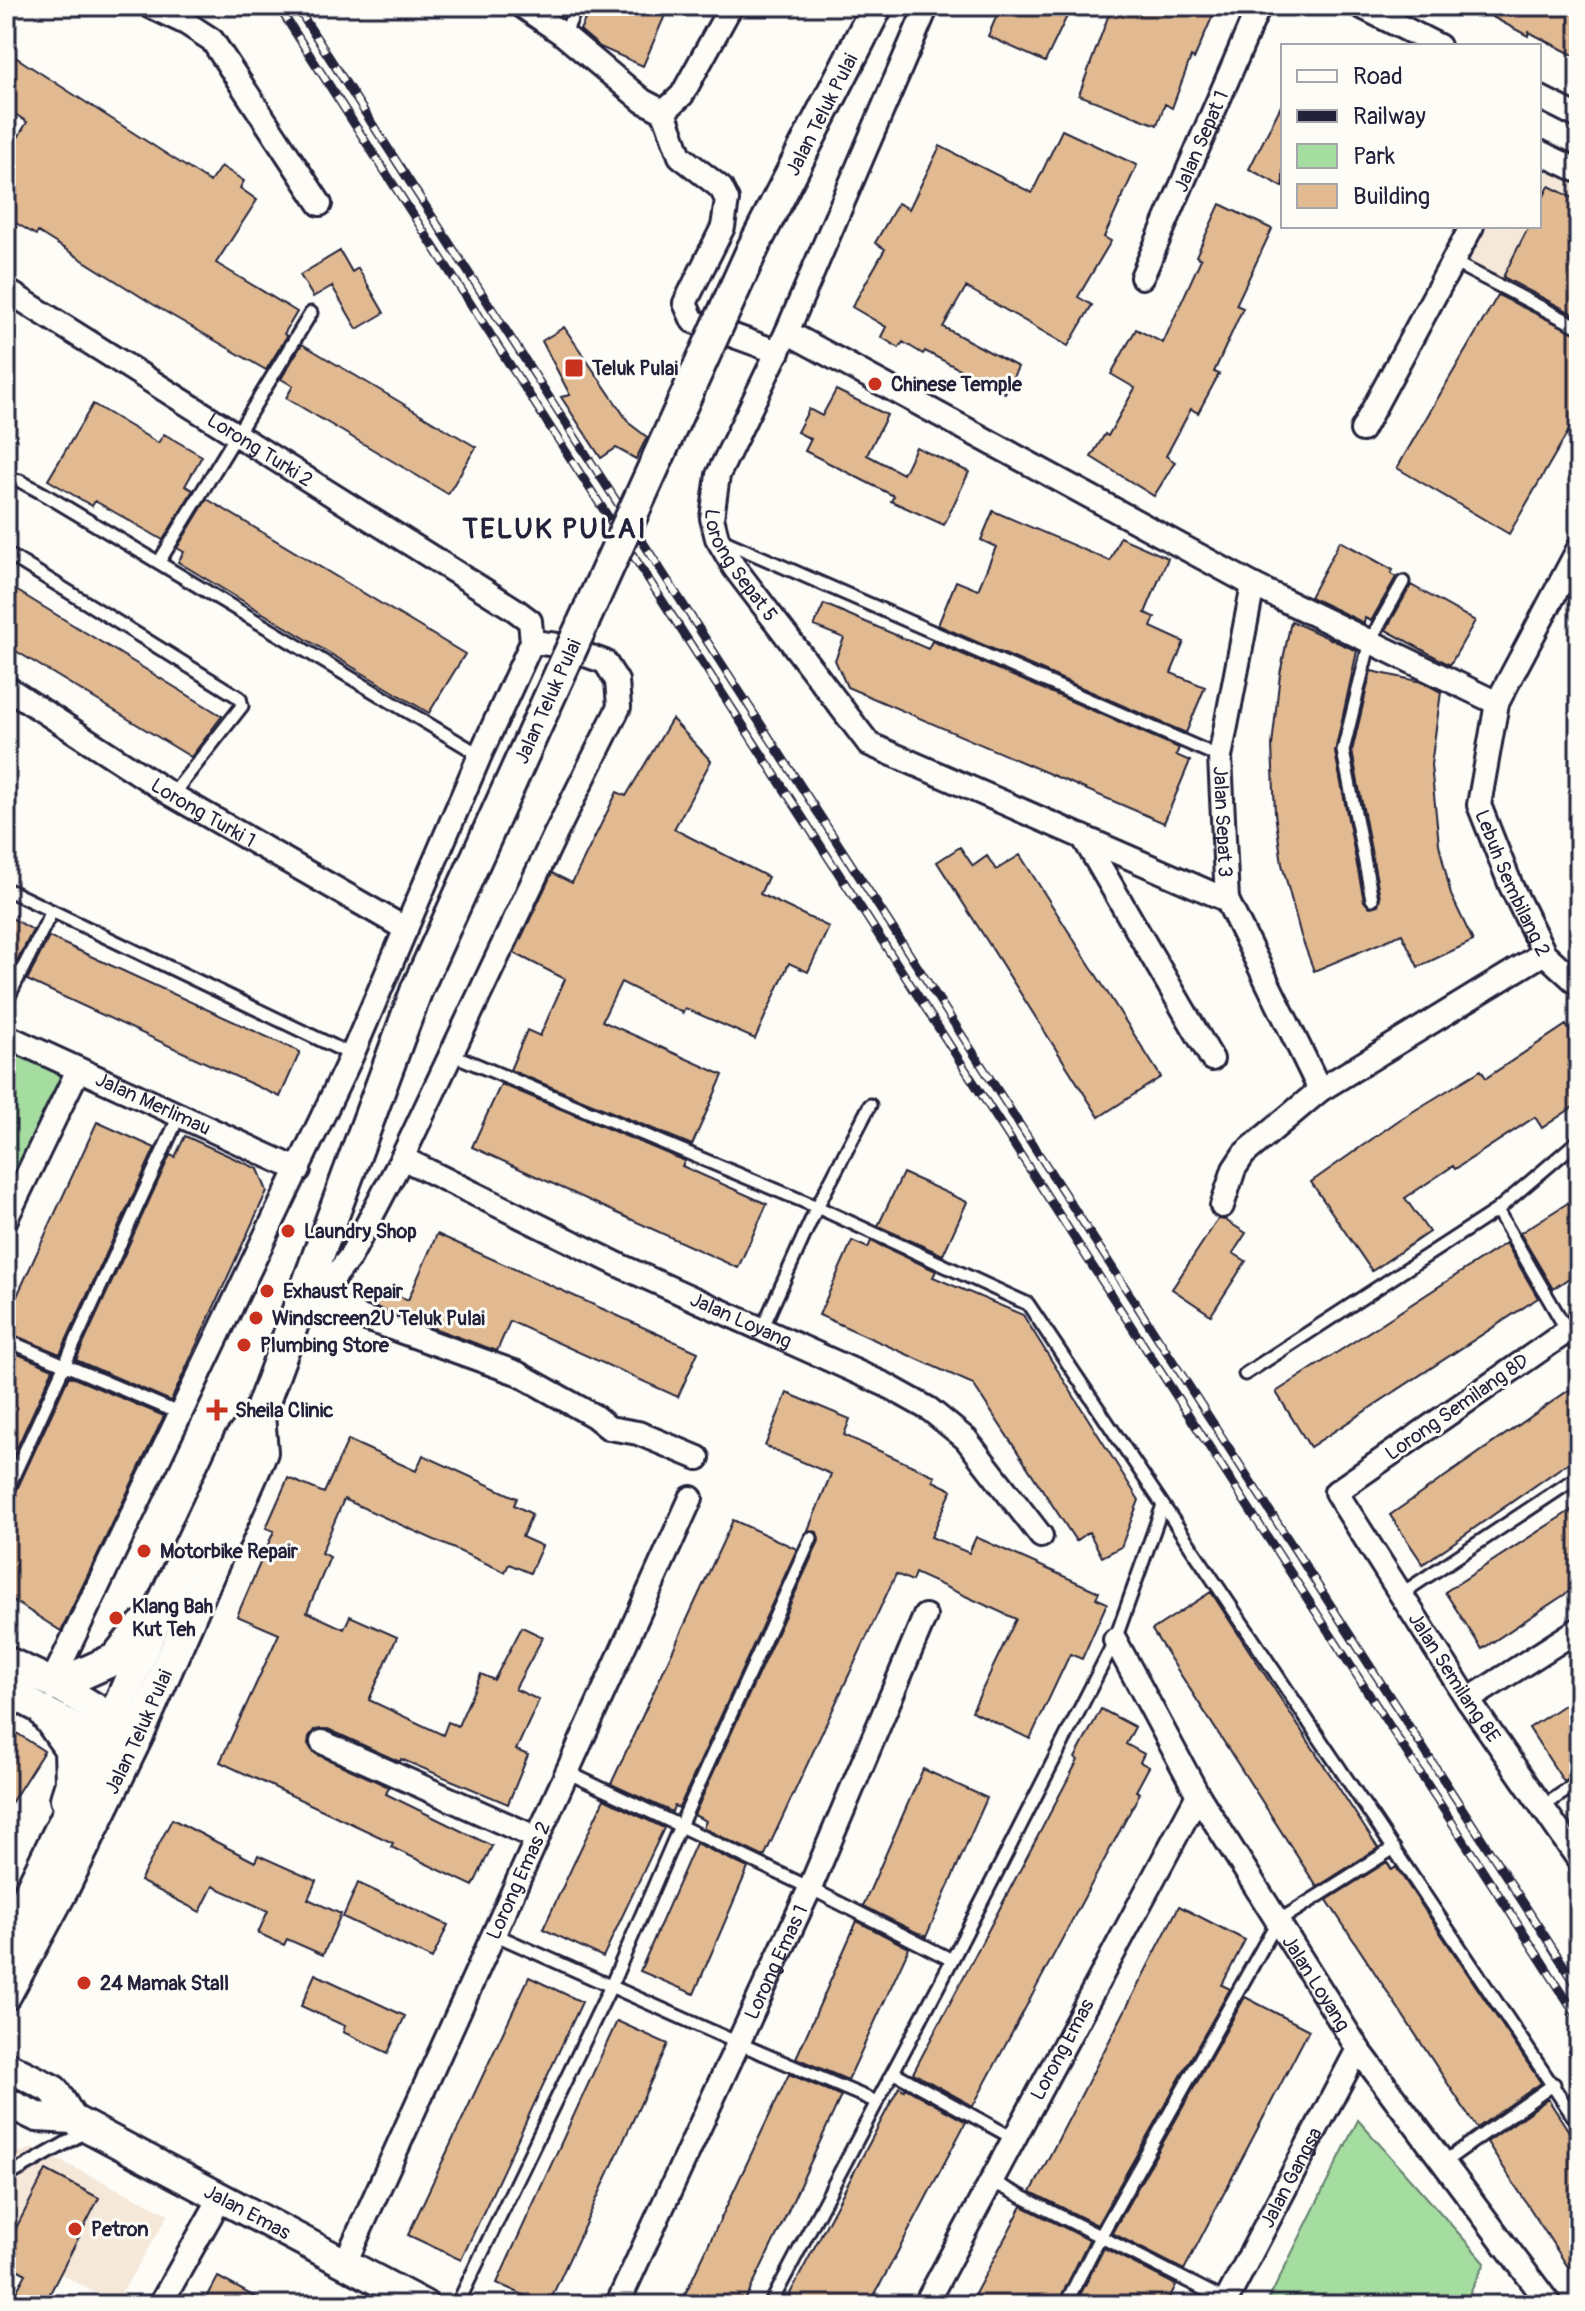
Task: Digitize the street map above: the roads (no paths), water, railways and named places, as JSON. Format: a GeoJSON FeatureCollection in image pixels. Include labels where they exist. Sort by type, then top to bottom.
{"type":"FeatureCollection","features":[{"type":"Feature","properties":{"kind":"main road","name":"Jalan Teluk Pulai"},"geometry":{"type":"LineString","coordinates":[[6,1994],[64,1887],[120,1738],[167,1594],[239,1441],[259,1415],[417,989],[753,248],[877,6]]}},
{"type":"Feature","properties":{"kind":"main road","name":"Jalan Teluk Pulai"},"geometry":{"type":"LineString","coordinates":[[6,1940],[42,1870],[120,1738],[262,1452],[259,1415]]}},
{"type":"Feature","properties":{"kind":"main road"},"geometry":{"type":"LineString","coordinates":[[54,1683],[115,1659],[167,1594]]}},
{"type":"Feature","properties":{"kind":"main road"},"geometry":{"type":"LineString","coordinates":[[42,1870],[71,1783],[70,1749],[44,1712]]}},
{"type":"Feature","properties":{"kind":"street"},"geometry":{"type":"LineString","coordinates":[[150,6],[186,23],[212,40],[320,204]]}},
{"type":"Feature","properties":{"kind":"street"},"geometry":{"type":"LineString","coordinates":[[522,6],[564,35],[643,101],[664,112],[680,156],[721,188],[727,200],[723,227],[685,303],[693,321],[782,342],[1253,585],[1497,703]]}},
{"type":"Feature","properties":{"kind":"street"},"geometry":{"type":"LineString","coordinates":[[664,112],[682,95],[731,6]]}},
{"type":"Feature","properties":{"kind":"street","name":"Lorong Sepat 5"},"geometry":{"type":"LineString","coordinates":[[927,6],[782,342],[718,475],[712,518],[717,538],[734,567],[869,744],[1227,900]]}},
{"type":"Feature","properties":{"kind":"street","name":"Jalan Sepat 1"},"geometry":{"type":"LineString","coordinates":[[1142,277],[1259,6]]}},
{"type":"Feature","properties":{"kind":"street"},"geometry":{"type":"LineString","coordinates":[[1360,6],[1435,44]]}},
{"type":"Feature","properties":{"kind":"street"},"geometry":{"type":"LineString","coordinates":[[1541,98],[1579,117]]}},
{"type":"Feature","properties":{"kind":"street"},"geometry":{"type":"LineString","coordinates":[[1541,153],[1579,171]]}},
{"type":"Feature","properties":{"kind":"street"},"geometry":{"type":"LineString","coordinates":[[1362,430],[1471,228]]}},
{"type":"Feature","properties":{"kind":"street","name":"Lorong Turki 2"},"geometry":{"type":"LineString","coordinates":[[6,290],[514,609],[530,621],[532,642]]}},
{"type":"Feature","properties":{"kind":"street","name":"Lebuh Sembilang 2"},"geometry":{"type":"LineString","coordinates":[[1577,558],[1497,703],[1479,805],[1511,886],[1544,953],[1579,985]]}},
{"type":"Feature","properties":{"kind":"street","name":"Jalan Sepat 3"},"geometry":{"type":"LineString","coordinates":[[1253,585],[1220,757],[1227,900],[1320,1090]]}},
{"type":"Feature","properties":{"kind":"street"},"geometry":{"type":"LineString","coordinates":[[54,1683],[352,1055],[480,755],[532,642],[558,645],[605,662],[617,681],[619,707],[402,1158],[350,1257],[288,1337]]}},
{"type":"Feature","properties":{"kind":"street","name":"Lorong Turki 1"},"geometry":{"type":"LineString","coordinates":[[6,687],[172,795],[406,929]]}},
{"type":"Feature","properties":{"kind":"street"},"geometry":{"type":"LineString","coordinates":[[1083,837],[1212,1059]]}},
{"type":"Feature","properties":{"kind":"street"},"geometry":{"type":"LineString","coordinates":[[1222,1206],[1234,1169],[1244,1154],[1320,1090],[1544,953]]}},
{"type":"Feature","properties":{"kind":"street","name":"Jalan Merlimau"},"geometry":{"type":"LineString","coordinates":[[6,1036],[299,1170]]}},
{"type":"Feature","properties":{"kind":"street"},"geometry":{"type":"LineString","coordinates":[[6,1219],[78,1070]]}},
{"type":"Feature","properties":{"kind":"street","name":"Jalan Loyang"},"geometry":{"type":"LineString","coordinates":[[402,1158],[623,1267],[886,1385],[929,1409],[966,1439],[1041,1536]]}},
{"type":"Feature","properties":{"kind":"street"},"geometry":{"type":"LineString","coordinates":[[316,1301],[517,1373],[594,1416],[609,1428],[638,1433],[698,1458]]}},
{"type":"Feature","properties":{"kind":"street","name":"Lorong Semilang 8D"},"geometry":{"type":"LineString","coordinates":[[1336,1492],[1573,1327]]}},
{"type":"Feature","properties":{"kind":"street","name":"Jalan Semilang 8E"},"geometry":{"type":"LineString","coordinates":[[1336,1492],[1468,1700],[1579,1860]]}},
{"type":"Feature","properties":{"kind":"street","name":"Lorong Emas 2"},"geometry":{"type":"LineString","coordinates":[[345,2263],[691,1498]]}},
{"type":"Feature","properties":{"kind":"street","name":"Lorong Emas 1"},"geometry":{"type":"LineString","coordinates":[[617,2305],[810,1888],[925,1616]]}},
{"type":"Feature","properties":{"kind":"street"},"geometry":{"type":"LineString","coordinates":[[1468,1700],[1579,1629]]}},
{"type":"Feature","properties":{"kind":"street","name":"Jalan Loyang"},"geometry":{"type":"LineString","coordinates":[[1115,1640],[1198,1795],[1358,2049],[1550,2305]]}},
{"type":"Feature","properties":{"kind":"street"},"geometry":{"type":"LineString","coordinates":[[6,1661],[54,1683],[120,1738]]}},
{"type":"Feature","properties":{"kind":"street"},"geometry":{"type":"LineString","coordinates":[[6,1690],[44,1712],[120,1738]]}},
{"type":"Feature","properties":{"kind":"street"},"geometry":{"type":"LineString","coordinates":[[322,1742],[537,1838]]}},
{"type":"Feature","properties":{"kind":"street","name":"Lorong Emas"},"geometry":{"type":"LineString","coordinates":[[925,2305],[1198,1795]]}},
{"type":"Feature","properties":{"kind":"street","name":"Jalan Gangsa"},"geometry":{"type":"LineString","coordinates":[[1226,2303],[1358,2049]]}},
{"type":"Feature","properties":{"kind":"street"},"geometry":{"type":"LineString","coordinates":[[6,2066],[54,2090],[82,2124]]}},
{"type":"Feature","properties":{"kind":"street"},"geometry":{"type":"LineString","coordinates":[[6,2102],[37,2117],[82,2124]]}},
{"type":"Feature","properties":{"kind":"street","name":"Jalan Emas"},"geometry":{"type":"LineString","coordinates":[[82,2124],[424,2305]]}},
{"type":"Feature","properties":{"kind":"street"},"geometry":{"type":"LineString","coordinates":[[160,2305],[221,2197]]}},
{"type":"Feature","properties":{"kind":"lane"},"geometry":{"type":"LineString","coordinates":[[564,35],[577,6]]}},
{"type":"Feature","properties":{"kind":"lane"},"geometry":{"type":"LineString","coordinates":[[1453,262],[1579,327]]}},
{"type":"Feature","properties":{"kind":"lane"},"geometry":{"type":"LineString","coordinates":[[159,562],[311,313]]}},
{"type":"Feature","properties":{"kind":"lane"},"geometry":{"type":"LineString","coordinates":[[6,479],[20,481],[44,494],[480,755]]}},
{"type":"Feature","properties":{"kind":"lane"},"geometry":{"type":"LineString","coordinates":[[717,538],[1220,757]]}},
{"type":"Feature","properties":{"kind":"lane"},"geometry":{"type":"LineString","coordinates":[[6,553],[240,698],[242,706],[172,795]]}},
{"type":"Feature","properties":{"kind":"lane"},"geometry":{"type":"LineString","coordinates":[[1372,899],[1343,751],[1370,641],[1403,582]]}},
{"type":"Feature","properties":{"kind":"lane"},"geometry":{"type":"LineString","coordinates":[[6,889],[352,1055]]}},
{"type":"Feature","properties":{"kind":"lane"},"geometry":{"type":"LineString","coordinates":[[6,1002],[52,911]]}},
{"type":"Feature","properties":{"kind":"lane"},"geometry":{"type":"LineString","coordinates":[[451,1054],[817,1207],[1028,1304],[1579,2125]]}},
{"type":"Feature","properties":{"kind":"lane"},"geometry":{"type":"LineString","coordinates":[[762,1329],[817,1207],[870,1105]]}},
{"type":"Feature","properties":{"kind":"lane"},"geometry":{"type":"LineString","coordinates":[[6,1492],[179,1116]]}},
{"type":"Feature","properties":{"kind":"lane"},"geometry":{"type":"LineString","coordinates":[[1245,1374],[1497,1210],[1579,1140]]}},
{"type":"Feature","properties":{"kind":"lane"},"geometry":{"type":"LineString","coordinates":[[1497,1210],[1573,1327],[1579,1351]]}},
{"type":"Feature","properties":{"kind":"lane"},"geometry":{"type":"LineString","coordinates":[[6,1340],[181,1414]]}},
{"type":"Feature","properties":{"kind":"lane"},"geometry":{"type":"LineString","coordinates":[[1401,1594],[1579,1476]]}},
{"type":"Feature","properties":{"kind":"lane"},"geometry":{"type":"LineString","coordinates":[[770,2305],[952,1960],[1115,1640],[1163,1505]]}},
{"type":"Feature","properties":{"kind":"lane"},"geometry":{"type":"LineString","coordinates":[[457,2305],[611,1986],[811,1538]]}},
{"type":"Feature","properties":{"kind":"lane"},"geometry":{"type":"LineString","coordinates":[[567,1772],[952,1960]]}},
{"type":"Feature","properties":{"kind":"lane"},"geometry":{"type":"LineString","coordinates":[[1542,1807],[1579,1782]]}},
{"type":"Feature","properties":{"kind":"lane"},"geometry":{"type":"LineString","coordinates":[[1065,2305],[1277,1922],[1394,1848]]}},
{"type":"Feature","properties":{"kind":"lane"},"geometry":{"type":"LineString","coordinates":[[494,1934],[877,2102]]}},
{"type":"Feature","properties":{"kind":"lane"},"geometry":{"type":"LineString","coordinates":[[893,2072],[1013,2138]]}},
{"type":"Feature","properties":{"kind":"lane"},"geometry":{"type":"LineString","coordinates":[[1444,2162],[1554,2084]]}},
{"type":"Feature","properties":{"kind":"lane"},"geometry":{"type":"LineString","coordinates":[[6,2177],[82,2124]]}},
{"type":"Feature","properties":{"kind":"lane"},"geometry":{"type":"LineString","coordinates":[[991,2181],[1226,2303]]}},
{"type":"Feature","properties":{"kind":"railway"},"geometry":{"type":"LineString","coordinates":[[278,6],[1579,2019]]}},
{"type":"Feature","properties":{"kind":"railway"},"geometry":{"type":"LineString","coordinates":[[296,6],[1579,1989]]}},
{"type":"Feature","properties":{"kind":"place","name":"Teluk Pulai"},"geometry":{"type":"Point","coordinates":[574,368]}},
{"type":"Feature","properties":{"kind":"place","name":"Chinese Temple"},"geometry":{"type":"Point","coordinates":[875,384]}},
{"type":"Feature","properties":{"kind":"place","name":"Laundry Shop"},"geometry":{"type":"Point","coordinates":[288,1231]}},
{"type":"Feature","properties":{"kind":"place","name":"Exhaust Repair"},"geometry":{"type":"Point","coordinates":[267,1291]}},
{"type":"Feature","properties":{"kind":"place","name":"Windscreen2U Teluk Pulai"},"geometry":{"type":"Point","coordinates":[256,1318]}},
{"type":"Feature","properties":{"kind":"place","name":"Plumbing Store"},"geometry":{"type":"Point","coordinates":[244,1345]}},
{"type":"Feature","properties":{"kind":"place","name":"Sheila Clinic"},"geometry":{"type":"Point","coordinates":[217,1410]}},
{"type":"Feature","properties":{"kind":"place","name":"Motorbike Repair"},"geometry":{"type":"Point","coordinates":[144,1551]}},
{"type":"Feature","properties":{"kind":"place","name":"Klang Bah Kut Teh"},"geometry":{"type":"Point","coordinates":[116,1618]}},
{"type":"Feature","properties":{"kind":"place","name":"24 Mamak Stall"},"geometry":{"type":"Point","coordinates":[84,1983]}},
{"type":"Feature","properties":{"kind":"place","name":"Petron"},"geometry":{"type":"Point","coordinates":[75,2229]}},
{"type":"Feature","properties":{"kind":"district","name":"TELUK PULAI"},"geometry":{"type":"Point","coordinates":[555,529]}}]}
